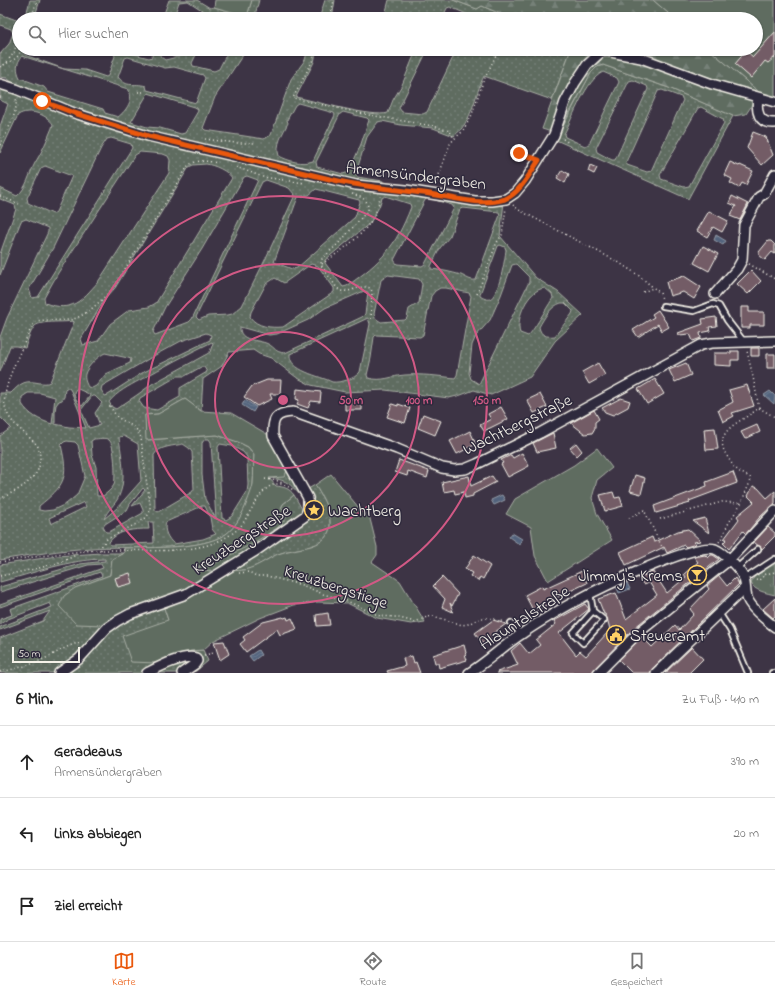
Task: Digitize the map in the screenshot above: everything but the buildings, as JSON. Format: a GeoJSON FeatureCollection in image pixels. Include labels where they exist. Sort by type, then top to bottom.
{"type":"FeatureCollection","features":[{"type":"Feature","properties":{"kind":"street","name":"Armensündergraben"},"geometry":{"type":"LineString","coordinates":[[4,86],[16,88],[74,113],[148,136],[334,180],[356,185],[434,194],[475,201],[509,202],[525,181],[554,135],[565,102],[575,83],[587,65],[597,56]]}},
{"type":"Feature","properties":{"kind":"street","name":"Armensündergraben"},"geometry":{"type":"LineString","coordinates":[[631,56],[641,58],[705,82],[775,102]]}},
{"type":"Feature","properties":{"kind":"street"},"geometry":{"type":"LineString","coordinates":[[758,98],[758,114],[763,120],[770,123],[775,123]]}},
{"type":"Feature","properties":{"kind":"street"},"geometry":{"type":"LineString","coordinates":[[715,294],[737,269],[742,260],[744,225],[759,197],[764,194],[775,174]]}},
{"type":"Feature","properties":{"kind":"street","name":"Wachtbergstraße"},"geometry":{"type":"LineString","coordinates":[[308,510],[308,498],[273,436],[273,425],[276,417],[283,413],[293,412],[397,449],[442,468],[454,470],[477,464],[546,429],[696,347],[712,343],[745,344],[775,341]]}},
{"type":"Feature","properties":{"kind":"street","name":"Kreuzbergstraße"},"geometry":{"type":"LineString","coordinates":[[58,673],[79,659],[107,628],[117,621],[130,614],[186,594],[281,534],[305,516],[308,510]]}},
{"type":"Feature","properties":{"kind":"street"},"geometry":{"type":"LineString","coordinates":[[598,673],[638,633],[729,560],[775,511]]}},
{"type":"Feature","properties":{"kind":"street","name":"Alauntalstraße"},"geometry":{"type":"LineString","coordinates":[[469,673],[521,634],[544,620],[590,594],[668,559],[695,550],[706,548],[715,549],[748,578]]}},
{"type":"Feature","properties":{"kind":"street"},"geometry":{"type":"LineString","coordinates":[[748,578],[745,588],[746,597],[750,604],[775,627]]}},
{"type":"Feature","properties":{"kind":"street"},"geometry":{"type":"LineString","coordinates":[[656,673],[745,588]]}},
{"type":"Feature","properties":{"kind":"street"},"geometry":{"type":"LineString","coordinates":[[147,673],[177,660],[192,656],[196,658],[197,661],[195,664],[182,673]]}},
{"type":"Feature","properties":{"kind":"lane"},"geometry":{"type":"LineString","coordinates":[[663,306],[694,311],[713,304],[719,306],[727,320],[745,344]]}},
{"type":"Feature","properties":{"kind":"lane"},"geometry":{"type":"LineString","coordinates":[[737,568],[758,549]]}},
{"type":"Feature","properties":{"kind":"lane"},"geometry":{"type":"LineString","coordinates":[[748,578],[775,559]]}},
{"type":"Feature","properties":{"kind":"lane"},"geometry":{"type":"LineString","coordinates":[[590,594],[593,611],[604,620],[583,643],[573,633],[593,611]]}},
{"type":"Feature","properties":{"kind":"lane"},"geometry":{"type":"LineString","coordinates":[[719,613],[730,630],[748,673]]}},
{"type":"Feature","properties":{"kind":"lane"},"geometry":{"type":"LineString","coordinates":[[510,623],[521,634]]}},
{"type":"Feature","properties":{"kind":"path"},"geometry":{"type":"LineString","coordinates":[[33,12],[37,0]]}},
{"type":"Feature","properties":{"kind":"path"},"geometry":{"type":"LineString","coordinates":[[331,12],[334,0]]}},
{"type":"Feature","properties":{"kind":"path"},"geometry":{"type":"LineString","coordinates":[[4,65],[12,55]]}},
{"type":"Feature","properties":{"kind":"path"},"geometry":{"type":"LineString","coordinates":[[0,67],[14,60],[17,56]]}},
{"type":"Feature","properties":{"kind":"path"},"geometry":{"type":"LineString","coordinates":[[314,56],[293,98],[369,115],[445,129],[452,134],[454,139]]}},
{"type":"Feature","properties":{"kind":"path"},"geometry":{"type":"LineString","coordinates":[[434,194],[445,155],[450,144],[462,132],[471,117],[483,82],[496,56]]}},
{"type":"Feature","properties":{"kind":"path"},"geometry":{"type":"LineString","coordinates":[[0,145],[14,114],[16,104],[15,97],[4,86]]}},
{"type":"Feature","properties":{"kind":"path"},"geometry":{"type":"LineString","coordinates":[[138,92],[142,92],[144,90]]}},
{"type":"Feature","properties":{"kind":"path"},"geometry":{"type":"LineString","coordinates":[[205,140],[254,143]]}},
{"type":"Feature","properties":{"kind":"path"},"geometry":{"type":"LineString","coordinates":[[519,153],[539,160]]}},
{"type":"Feature","properties":{"kind":"path"},"geometry":{"type":"LineString","coordinates":[[0,499],[24,486],[31,480],[37,472],[40,464],[40,453],[37,445],[20,430],[10,417],[5,407],[4,398],[6,387],[32,326],[36,321],[75,318],[85,313],[103,299],[114,287],[188,166],[193,162],[198,161],[220,163]]}},
{"type":"Feature","properties":{"kind":"path"},"geometry":{"type":"LineString","coordinates":[[233,166],[263,176],[305,183]]}},
{"type":"Feature","properties":{"kind":"path"},"geometry":{"type":"LineString","coordinates":[[322,265],[355,241],[362,234],[378,206],[381,188]]}},
{"type":"Feature","properties":{"kind":"path"},"geometry":{"type":"LineString","coordinates":[[347,192],[365,199],[368,205],[368,210],[342,240],[321,260],[322,265],[341,291],[349,291],[361,287],[370,288],[372,291],[371,322]]}},
{"type":"Feature","properties":{"kind":"path"},"geometry":{"type":"LineString","coordinates":[[0,196],[20,204]]}},
{"type":"Feature","properties":{"kind":"path"},"geometry":{"type":"LineString","coordinates":[[476,294],[497,242],[502,235],[509,202],[519,210],[618,262],[638,275],[660,293],[663,300],[663,306]]}},
{"type":"Feature","properties":{"kind":"path"},"geometry":{"type":"LineString","coordinates":[[742,260],[775,280]]}},
{"type":"Feature","properties":{"kind":"path"},"geometry":{"type":"LineString","coordinates":[[643,292],[653,288]]}},
{"type":"Feature","properties":{"kind":"path"},"geometry":{"type":"LineString","coordinates":[[745,344],[759,408],[775,417]]}},
{"type":"Feature","properties":{"kind":"path"},"geometry":{"type":"LineString","coordinates":[[100,550],[107,539],[140,522],[147,517],[150,511],[141,438],[132,426],[117,417],[109,405]]}},
{"type":"Feature","properties":{"kind":"path"},"geometry":{"type":"LineString","coordinates":[[719,543],[751,480],[750,477],[737,471],[725,453],[723,440],[729,428],[759,408]]}},
{"type":"Feature","properties":{"kind":"path"},"geometry":{"type":"LineString","coordinates":[[265,479],[278,481],[286,485]]}},
{"type":"Feature","properties":{"kind":"path","name":"Kreuzbergstraße"},"geometry":{"type":"LineString","coordinates":[[0,562],[57,553],[100,550],[170,550],[195,548],[214,543],[228,536],[239,527],[247,517],[259,495],[269,486],[276,484],[286,485],[292,489],[296,495]]}},
{"type":"Feature","properties":{"kind":"path"},"geometry":{"type":"LineString","coordinates":[[660,519],[722,502],[741,502]]}},
{"type":"Feature","properties":{"kind":"path"},"geometry":{"type":"LineString","coordinates":[[629,518],[644,510],[662,546]]}},
{"type":"Feature","properties":{"kind":"path"},"geometry":{"type":"LineString","coordinates":[[0,576],[66,560],[81,552]]}},
{"type":"Feature","properties":{"kind":"path","name":"Kreuzbergstiege"},"geometry":{"type":"LineString","coordinates":[[225,570],[241,573],[249,572],[256,576],[267,576],[294,583],[323,594],[347,600],[380,616],[395,617],[415,622],[432,616],[462,625],[481,618],[491,618],[510,623]]}},
{"type":"Feature","properties":{"kind":"path"},"geometry":{"type":"LineString","coordinates":[[748,578],[758,581],[766,574],[775,572]]}},
{"type":"Feature","properties":{"kind":"path"},"geometry":{"type":"LineString","coordinates":[[294,583],[309,579]]}},
{"type":"Feature","properties":{"kind":"path"},"geometry":{"type":"LineString","coordinates":[[0,672],[13,670],[44,659],[68,646],[78,644],[87,649]]}},
{"type":"Feature","properties":{"kind":"green space"},"geometry":{"type":"Polygon","coordinates":[[[30,0],[40,0],[36,12],[27,12],[30,0]]]}},
{"type":"Feature","properties":{"kind":"green space"},"geometry":{"type":"Polygon","coordinates":[[[169,0],[197,0],[210,8],[214,7],[232,12],[205,12],[188,1],[179,2],[175,12],[165,12],[169,0]]]}},
{"type":"Feature","properties":{"kind":"green space"},"geometry":{"type":"Polygon","coordinates":[[[215,0],[252,0],[248,12],[232,12],[214,7],[215,0]]]}},
{"type":"Feature","properties":{"kind":"green space"},"geometry":{"type":"Polygon","coordinates":[[[252,0],[259,0],[256,12],[248,12],[252,0]]]}},
{"type":"Feature","properties":{"kind":"green space"},"geometry":{"type":"Polygon","coordinates":[[[325,0],[335,0],[333,12],[321,12],[325,0]]]}},
{"type":"Feature","properties":{"kind":"green space"},"geometry":{"type":"Polygon","coordinates":[[[389,0],[453,0],[477,9],[482,6],[496,12],[462,12],[450,7],[447,8],[445,12],[386,12],[389,0]]]}},
{"type":"Feature","properties":{"kind":"green space"},"geometry":{"type":"Polygon","coordinates":[[[453,0],[653,0],[667,12],[496,12],[482,6],[477,9],[453,0]]]}},
{"type":"Feature","properties":{"kind":"green space"},"geometry":{"type":"Polygon","coordinates":[[[653,0],[775,0],[775,97],[760,93],[717,56],[763,56],[763,12],[667,12],[653,0]]]}},
{"type":"Feature","properties":{"kind":"green space"},"geometry":{"type":"Polygon","coordinates":[[[0,14],[12,18],[12,31],[11,29],[0,25],[0,14]]]}},
{"type":"Feature","properties":{"kind":"green space"},"geometry":{"type":"Polygon","coordinates":[[[12,36],[12,56],[22,56],[28,56],[64,69],[85,70],[106,77],[108,76],[115,56],[141,56],[149,58],[152,56],[160,56],[165,60],[182,56],[196,56],[192,63],[193,66],[214,71],[219,69],[226,56],[242,56],[215,97],[203,128],[205,130],[264,139],[271,135],[291,79],[305,60],[306,56],[315,56],[314,62],[296,97],[357,111],[381,114],[388,113],[393,100],[402,85],[414,56],[425,56],[399,108],[402,112],[423,114],[427,112],[454,56],[568,56],[552,100],[484,76],[469,116],[454,136],[433,128],[401,125],[382,121],[378,122],[367,137],[356,173],[357,177],[383,181],[382,185],[357,182],[149,134],[75,111],[16,86],[7,78],[0,77],[0,54],[9,44],[12,36]],[[22,56],[17,67],[20,78],[44,87],[48,92],[103,109],[105,113],[118,117],[124,112],[129,104],[131,97],[128,89],[22,56]],[[128,57],[125,58],[118,77],[122,81],[128,84],[146,86],[147,90],[196,103],[205,78],[203,75],[174,67],[165,68],[128,57]],[[148,93],[131,122],[181,134],[185,133],[198,111],[197,108],[148,93]],[[298,103],[295,105],[287,120],[288,123],[279,143],[279,156],[295,162],[304,163],[313,161],[335,115],[334,113],[298,103]],[[343,112],[340,114],[316,162],[317,167],[343,174],[349,172],[369,120],[367,118],[343,112]]]}},
{"type":"Feature","properties":{"kind":"green space"},"geometry":{"type":"Polygon","coordinates":[[[568,56],[717,56],[760,93],[746,114],[733,116],[669,88],[603,65],[597,67],[591,73],[558,134],[542,129],[568,56]]]}},
{"type":"Feature","properties":{"kind":"green space"},"geometry":{"type":"Polygon","coordinates":[[[603,65],[669,88],[733,116],[688,199],[556,140],[591,73],[597,67],[603,65]],[[603,72],[597,76],[586,91],[564,134],[565,137],[585,146],[589,144],[619,82],[617,78],[603,72]],[[633,80],[629,81],[596,148],[597,152],[612,160],[615,160],[648,89],[647,86],[633,80]],[[662,90],[658,91],[626,162],[627,165],[647,172],[651,171],[683,100],[681,97],[662,90]],[[701,107],[698,108],[660,175],[661,179],[684,187],[689,186],[724,123],[723,119],[701,107]]]}},
{"type":"Feature","properties":{"kind":"green space"},"geometry":{"type":"Polygon","coordinates":[[[0,88],[41,102],[302,175],[504,202],[500,236],[536,278],[558,292],[583,315],[555,341],[530,377],[491,395],[474,390],[449,398],[385,390],[345,392],[311,385],[296,377],[271,358],[259,354],[253,350],[229,352],[222,366],[203,379],[201,411],[185,399],[158,414],[145,415],[147,440],[217,435],[248,447],[254,454],[252,490],[243,512],[231,530],[213,540],[197,544],[160,547],[106,547],[79,549],[0,560],[0,436],[11,428],[0,417],[0,393],[11,393],[18,386],[27,382],[50,382],[74,322],[41,323],[34,327],[25,348],[10,346],[0,372],[0,337],[7,318],[48,232],[48,228],[26,219],[21,221],[0,275],[0,254],[16,209],[15,205],[0,199],[0,188],[17,196],[20,193],[26,185],[53,124],[46,117],[37,113],[27,112],[18,115],[0,153],[0,126],[8,104],[0,100],[0,88]],[[111,138],[107,139],[101,148],[53,248],[29,289],[32,298],[38,297],[132,148],[131,144],[111,138]],[[140,152],[135,155],[58,273],[44,298],[45,303],[62,307],[69,306],[81,300],[98,282],[169,173],[170,160],[168,156],[163,154],[140,152]],[[206,164],[193,165],[189,167],[115,288],[105,299],[81,339],[83,345],[98,341],[110,324],[129,310],[149,307],[156,303],[232,178],[230,175],[217,167],[206,164]],[[45,166],[41,168],[27,198],[28,203],[53,214],[56,212],[72,176],[45,166]],[[247,176],[244,177],[202,249],[165,307],[153,332],[155,335],[189,322],[192,319],[258,180],[247,176]],[[266,180],[262,182],[196,317],[199,320],[208,316],[232,314],[242,306],[295,195],[289,188],[266,180]],[[316,189],[309,195],[298,197],[274,262],[292,269],[297,268],[355,217],[360,202],[359,200],[316,189]],[[385,196],[382,198],[370,223],[325,260],[325,263],[343,287],[347,286],[370,269],[393,243],[405,221],[411,207],[410,204],[385,196]],[[428,198],[425,200],[394,260],[397,264],[422,266],[425,264],[454,208],[452,205],[428,198]],[[463,208],[460,209],[450,236],[440,248],[431,269],[454,273],[476,280],[500,215],[499,212],[463,208]],[[500,245],[498,246],[480,294],[480,296],[490,299],[493,296],[499,284],[506,250],[505,247],[500,245]],[[311,264],[284,283],[275,278],[266,284],[251,312],[250,317],[260,325],[283,327],[334,292],[334,288],[318,266],[311,264]],[[516,264],[512,265],[490,320],[476,336],[472,345],[469,373],[471,379],[479,384],[529,282],[529,277],[516,264]],[[388,275],[381,280],[374,314],[375,318],[381,322],[405,320],[407,318],[409,309],[419,303],[422,284],[419,279],[388,275]],[[440,288],[435,291],[431,296],[423,335],[420,337],[376,335],[374,337],[367,375],[368,378],[383,379],[411,375],[430,375],[455,378],[457,375],[471,296],[469,293],[446,288],[440,288]],[[545,288],[539,290],[533,293],[524,306],[519,320],[519,327],[520,333],[528,336],[553,298],[552,294],[545,288]],[[364,291],[325,308],[308,320],[277,334],[269,335],[240,327],[241,332],[246,338],[264,342],[271,345],[277,351],[285,353],[362,317],[365,314],[368,292],[364,291]],[[561,303],[548,313],[539,327],[543,334],[547,336],[555,336],[573,311],[565,303],[561,303]],[[368,318],[290,354],[294,365],[300,369],[332,382],[339,382],[355,377],[360,372],[370,324],[368,318]],[[206,333],[181,341],[102,386],[101,390],[105,396],[108,395],[142,373],[210,340],[211,335],[206,333]],[[212,342],[119,392],[109,402],[112,407],[116,409],[152,384],[207,354],[210,352],[213,343],[212,342]],[[105,353],[93,362],[86,371],[85,376],[85,381],[88,387],[92,388],[96,386],[106,374],[130,363],[131,359],[105,353]],[[201,367],[185,376],[178,376],[140,398],[139,401],[144,408],[157,410],[180,397],[180,388],[207,372],[204,367],[201,367]],[[69,388],[65,389],[64,397],[56,405],[55,424],[86,428],[69,388]],[[76,389],[74,392],[76,400],[82,406],[90,396],[89,394],[76,389]],[[28,393],[22,397],[22,404],[28,411],[39,419],[52,424],[55,397],[40,393],[28,393]],[[92,396],[81,410],[89,428],[100,425],[95,413],[102,403],[95,396],[92,396]],[[124,436],[119,437],[123,482],[118,499],[104,519],[117,508],[141,481],[138,444],[124,436]],[[102,438],[91,441],[92,455],[96,467],[97,496],[103,496],[107,493],[115,482],[113,448],[109,440],[102,438]],[[205,439],[202,443],[202,475],[205,499],[216,519],[211,442],[209,439],[205,439]],[[67,441],[61,445],[65,466],[63,480],[55,492],[39,506],[39,510],[53,510],[66,504],[77,495],[85,476],[78,445],[75,442],[67,441]],[[183,444],[159,450],[154,455],[155,510],[158,512],[192,492],[194,489],[192,452],[183,444]],[[220,444],[218,447],[222,518],[226,520],[232,516],[247,492],[247,457],[243,452],[232,446],[220,444]],[[143,488],[127,510],[105,524],[103,527],[106,532],[109,532],[143,513],[140,503],[132,506],[145,490],[143,488]],[[84,502],[49,518],[51,524],[86,507],[84,502]],[[202,506],[166,522],[165,528],[174,544],[203,539],[216,534],[212,529],[210,517],[205,506],[202,506]],[[148,522],[149,529],[132,530],[117,535],[109,542],[110,545],[154,543],[153,522],[148,522]]]}},
{"type":"Feature","properties":{"kind":"green space"},"geometry":{"type":"Polygon","coordinates":[[[185,399],[201,411],[231,413],[267,434],[288,469],[284,477],[269,478],[276,486],[286,488],[294,495],[283,504],[281,508],[285,513],[284,521],[277,528],[250,545],[209,566],[199,566],[199,569],[216,572],[177,593],[129,610],[114,617],[104,625],[76,624],[59,606],[64,596],[75,588],[110,575],[112,559],[124,553],[124,548],[176,547],[204,543],[226,534],[239,520],[253,484],[254,454],[248,447],[217,435],[146,440],[145,415],[158,414],[185,399]]]}},
{"type":"Feature","properties":{"kind":"green space"},"geometry":{"type":"Polygon","coordinates":[[[597,448],[612,468],[597,480],[592,498],[597,514],[612,540],[548,581],[535,556],[531,527],[506,514],[515,499],[574,465],[597,448]]]}},
{"type":"Feature","properties":{"kind":"green space"},"geometry":{"type":"Polygon","coordinates":[[[288,469],[303,498],[286,482],[269,478],[288,469]]]}},
{"type":"Feature","properties":{"kind":"green space"},"geometry":{"type":"Polygon","coordinates":[[[331,474],[359,508],[369,515],[377,547],[377,555],[372,562],[400,581],[425,622],[411,624],[377,618],[347,603],[318,602],[294,605],[260,618],[213,641],[203,650],[191,651],[157,663],[131,662],[122,636],[168,620],[164,608],[200,591],[232,570],[245,570],[278,554],[311,546],[321,541],[327,535],[330,527],[330,519],[328,510],[315,485],[331,474]]]}},
{"type":"Feature","properties":{"kind":"green space"},"geometry":{"type":"Polygon","coordinates":[[[315,485],[328,510],[330,527],[327,535],[321,541],[311,546],[286,551],[245,570],[232,570],[312,510],[313,504],[311,494],[308,489],[315,485]]]}},
{"type":"Feature","properties":{"kind":"green space"},"geometry":{"type":"Polygon","coordinates":[[[294,495],[303,511],[303,514],[216,572],[198,569],[199,565],[250,545],[283,504],[294,495]]]}},
{"type":"Feature","properties":{"kind":"green space"},"geometry":{"type":"Polygon","coordinates":[[[124,553],[112,559],[110,575],[75,588],[103,625],[124,613],[161,599],[168,620],[176,656],[191,651],[203,650],[208,661],[196,671],[188,673],[0,673],[0,638],[43,621],[50,611],[0,630],[0,627],[52,607],[50,603],[8,619],[0,624],[0,619],[12,615],[10,609],[102,576],[100,572],[0,607],[0,604],[103,568],[101,564],[88,565],[0,592],[0,587],[80,564],[105,561],[105,559],[79,561],[65,564],[0,582],[0,565],[57,556],[124,553]]]}},
{"type":"Feature","properties":{"kind":"green space"},"geometry":{"type":"Polygon","coordinates":[[[775,562],[775,595],[758,590],[751,583],[761,570],[775,562]]]}},
{"type":"Feature","properties":{"kind":"water"},"geometry":{"type":"Polygon","coordinates":[[[716,235],[726,241],[723,245],[714,240],[716,235]]]}},
{"type":"Feature","properties":{"kind":"water"},"geometry":{"type":"Polygon","coordinates":[[[770,391],[775,396],[774,404],[764,395],[770,391]]]}},
{"type":"Feature","properties":{"kind":"water"},"geometry":{"type":"Polygon","coordinates":[[[245,400],[256,407],[253,412],[242,405],[245,400]]]}},
{"type":"Feature","properties":{"kind":"water"},"geometry":{"type":"Polygon","coordinates":[[[502,495],[505,500],[494,505],[491,500],[502,495]]]}},
{"type":"Feature","properties":{"kind":"water"},"geometry":{"type":"Polygon","coordinates":[[[512,533],[522,539],[519,544],[509,537],[512,533]]]}},
{"type":"Feature","properties":{"kind":"water"},"geometry":{"type":"Polygon","coordinates":[[[627,583],[630,589],[619,593],[617,588],[627,583]]]}},
{"type":"Feature","properties":{"kind":"water"},"geometry":{"type":"Polygon","coordinates":[[[258,650],[261,655],[253,661],[249,656],[258,650]]]}},
{"type":"Feature","properties":{"kind":"place","name":"Wachtberg"},"geometry":{"type":"Point","coordinates":[314,510]}},
{"type":"Feature","properties":{"kind":"place","name":"Jimmy's Krems"},"geometry":{"type":"Point","coordinates":[697,575]}},
{"type":"Feature","properties":{"kind":"place","name":"Steueramt"},"geometry":{"type":"Point","coordinates":[616,635]}},
{"type":"Feature","properties":{"kind":"route"},"geometry":{"type":"LineString","coordinates":[[42,101],[74,113],[148,136],[303,173],[356,185],[406,190],[475,201],[506,199],[515,193],[539,160],[519,153]]}}]}
